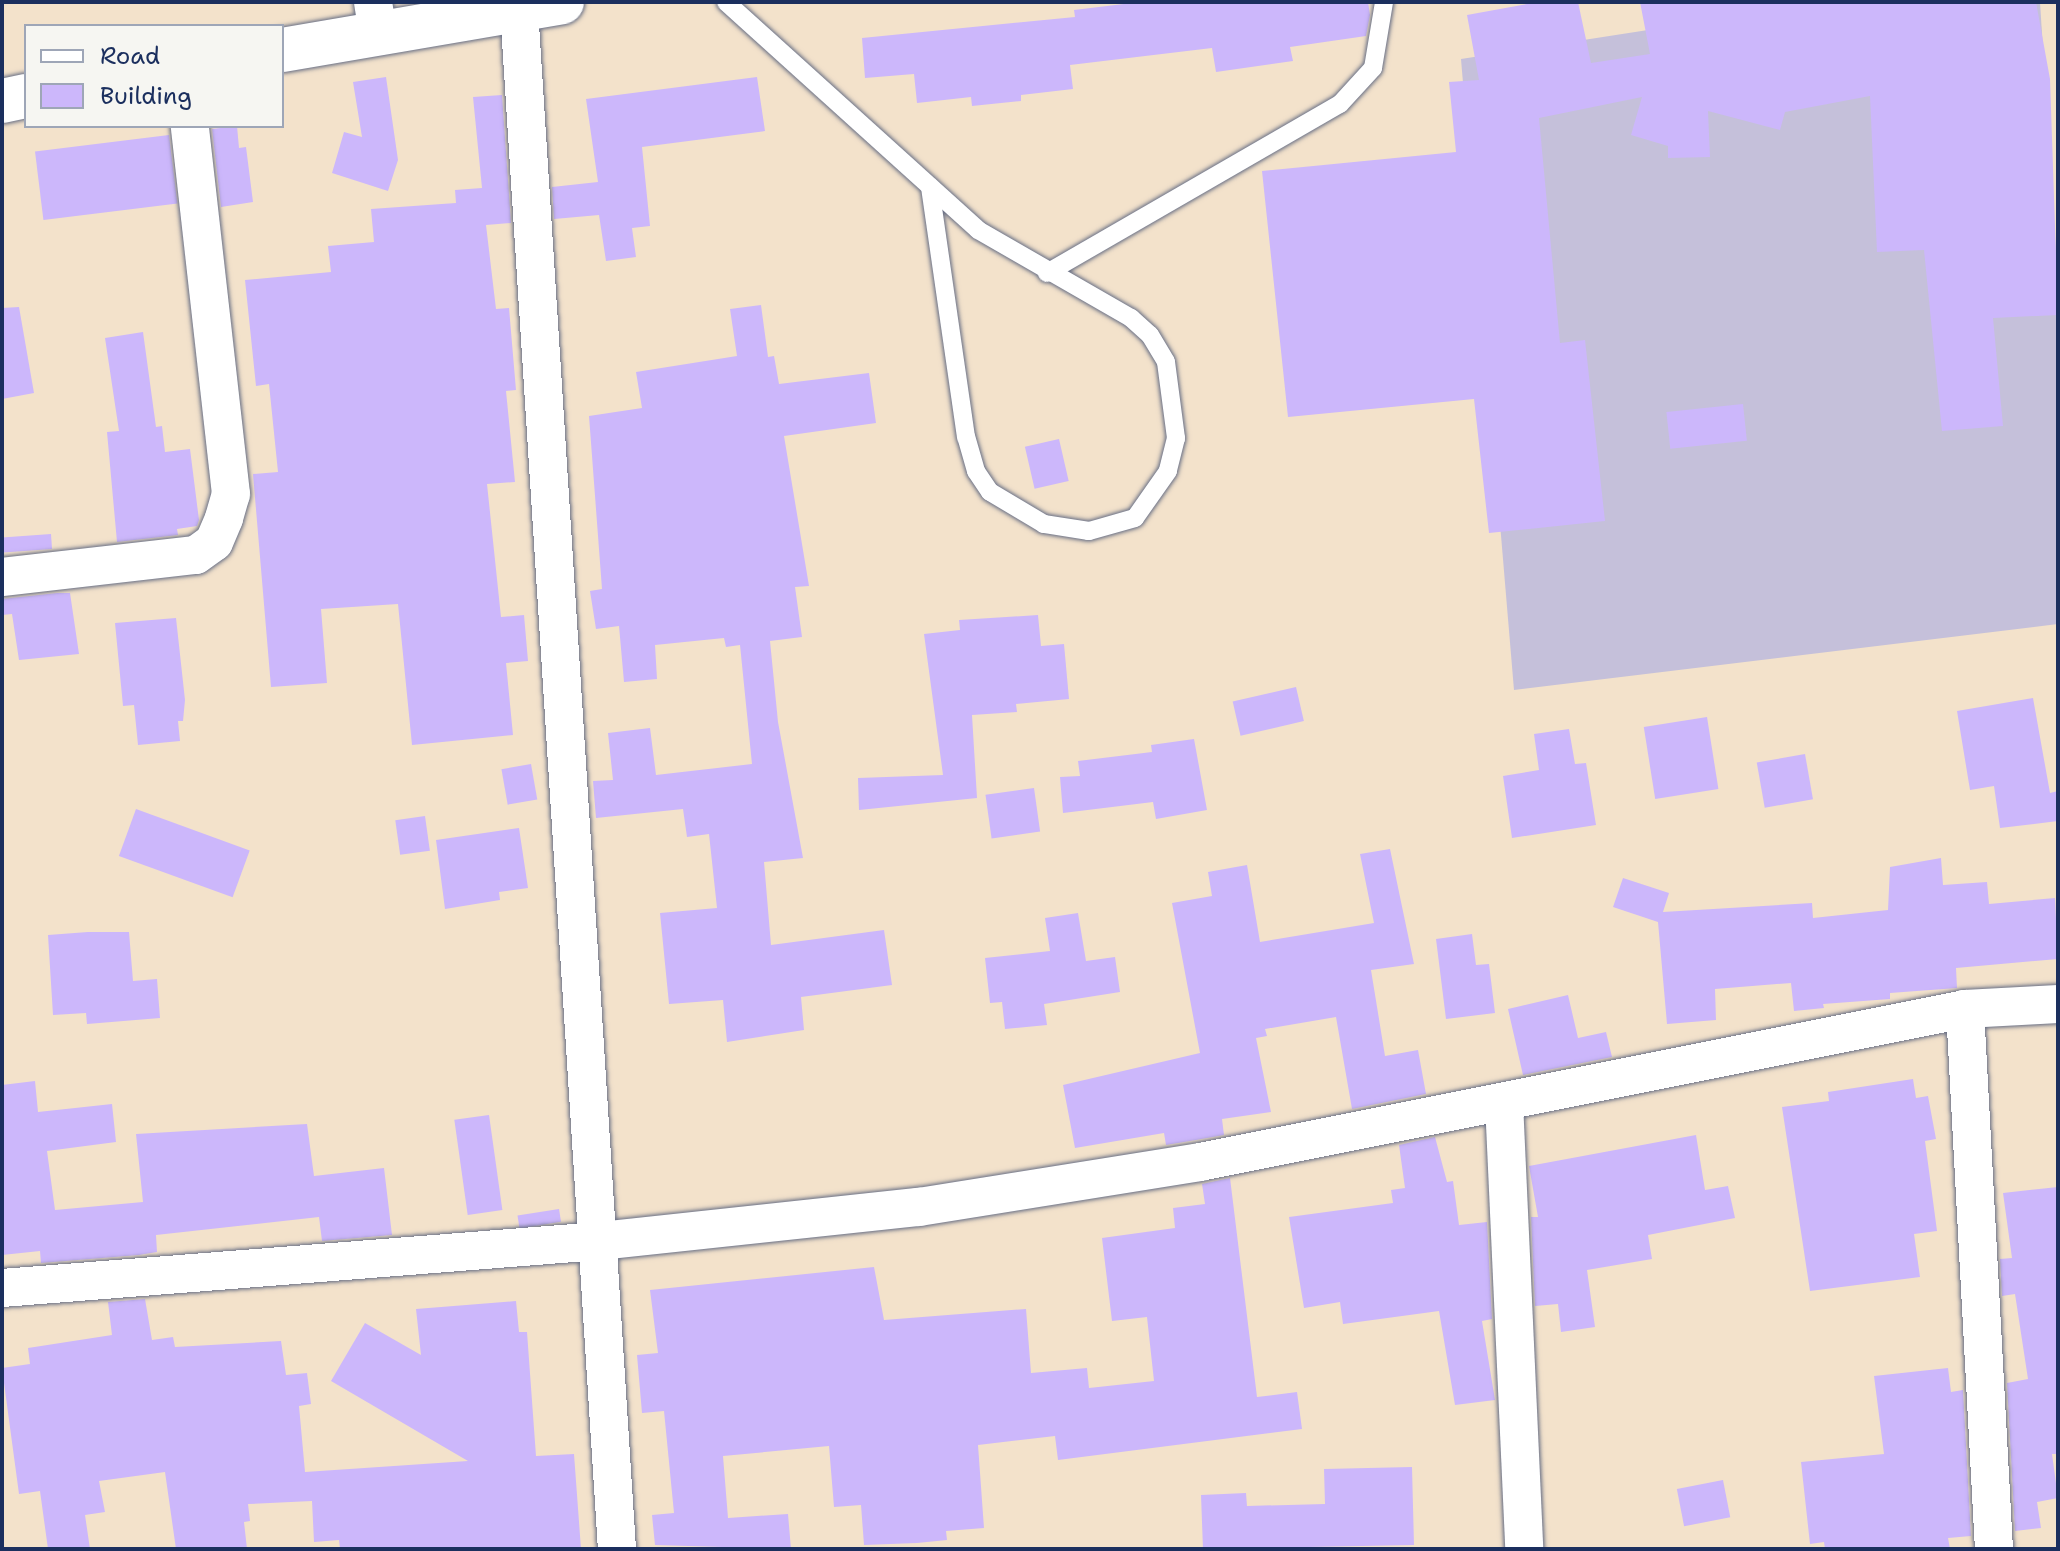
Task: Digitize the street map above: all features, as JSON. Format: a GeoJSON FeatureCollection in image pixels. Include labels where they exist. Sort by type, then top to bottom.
{"type":"FeatureCollection","features":[{"type":"Feature","properties":{"kind":"highway"},"geometry":{"type":"LineString","coordinates":[[284,49],[375,17],[519,9],[562,2]]}},
{"type":"Feature","properties":{"kind":"highway"},"geometry":{"type":"LineString","coordinates":[[2,101],[24,96]]}},
{"type":"Feature","properties":{"kind":"street"},"geometry":{"type":"LineString","coordinates":[[519,9],[617,1549]]}},
{"type":"Feature","properties":{"kind":"street"},"geometry":{"type":"LineString","coordinates":[[2,577],[196,555],[214,542],[231,494],[190,128]]}},
{"type":"Feature","properties":{"kind":"street"},"geometry":{"type":"LineString","coordinates":[[2,1288],[599,1241],[919,1207],[1200,1162],[1965,1009],[2058,1004]]}},
{"type":"Feature","properties":{"kind":"street"},"geometry":{"type":"LineString","coordinates":[[1965,1009],[1994,1549]]}},
{"type":"Feature","properties":{"kind":"street"},"geometry":{"type":"LineString","coordinates":[[1504,1102],[1524,1549]]}},
{"type":"Feature","properties":{"kind":"lane"},"geometry":{"type":"LineString","coordinates":[[726,2],[978,230],[1047,273],[1131,318],[1166,362],[1176,438],[1168,471],[1135,518],[1113,527],[1089,531],[1044,524],[990,492],[976,471],[966,437],[930,187]]}},
{"type":"Feature","properties":{"kind":"lane"},"geometry":{"type":"LineString","coordinates":[[1047,273],[1340,104],[1373,68],[1384,2]]}},
{"type":"Feature","properties":{"kind":"shaded area"},"geometry":{"type":"Polygon","coordinates":[[[1828,2],[2040,2],[2058,284],[2058,624],[1514,690],[1461,59],[1828,2]]]}},
{"type":"Feature","properties":{"kind":"building"},"geometry":{"type":"Polygon","coordinates":[[[1140,2],[1368,2],[1370,15],[1366,36],[1290,47],[1293,61],[1216,72],[1212,48],[1070,65],[1073,89],[1021,95],[1021,101],[972,106],[971,97],[917,103],[914,74],[865,78],[862,38],[1075,17],[1074,10],[1140,2]]]}},
{"type":"Feature","properties":{"kind":"building"},"geometry":{"type":"Polygon","coordinates":[[[1538,2],[1578,2],[1591,63],[1650,54],[1640,2],[2036,2],[2050,79],[2058,315],[1993,318],[2003,426],[1942,431],[1924,250],[1877,252],[1870,96],[1785,112],[1780,130],[1708,111],[1710,157],[1668,158],[1668,146],[1631,135],[1642,97],[1539,118],[1560,343],[1585,340],[1605,521],[1489,533],[1474,399],[1288,417],[1262,171],[1456,152],[1449,82],[1479,80],[1467,15],[1538,2]]]}},
{"type":"Feature","properties":{"kind":"building"},"geometry":{"type":"Polygon","coordinates":[[[386,77],[398,160],[388,191],[332,173],[344,132],[362,137],[353,82],[386,77]]]}},
{"type":"Feature","properties":{"kind":"building"},"geometry":{"type":"Polygon","coordinates":[[[757,77],[765,131],[642,147],[650,226],[632,228],[636,257],[606,261],[599,215],[554,219],[552,187],[598,182],[586,99],[757,77]]]}},
{"type":"Feature","properties":{"kind":"building"},"geometry":{"type":"Polygon","coordinates":[[[502,95],[511,223],[486,225],[496,309],[509,308],[516,390],[506,391],[515,482],[487,484],[501,617],[524,615],[528,661],[506,663],[513,735],[412,745],[398,604],[321,609],[327,683],[271,687],[253,474],[278,472],[269,384],[256,386],[245,280],[331,272],[328,246],[374,242],[371,209],[456,203],[455,190],[482,188],[473,97],[502,95]]]}},
{"type":"Feature","properties":{"kind":"building"},"geometry":{"type":"Polygon","coordinates":[[[237,128],[239,148],[246,147],[253,202],[221,207],[212,129],[237,128]]]}},
{"type":"Feature","properties":{"kind":"building"},"geometry":{"type":"Polygon","coordinates":[[[169,135],[177,203],[43,220],[35,151],[169,135]]]}},
{"type":"Feature","properties":{"kind":"building"},"geometry":{"type":"Polygon","coordinates":[[[761,305],[768,357],[774,356],[779,384],[869,373],[876,423],[784,436],[809,586],[795,587],[802,637],[770,641],[778,722],[803,858],[764,862],[771,945],[884,930],[892,985],[801,997],[804,1030],[727,1042],[723,1000],[669,1004],[660,913],[717,908],[709,834],[687,837],[683,809],[596,818],[593,781],[613,780],[608,733],[650,728],[656,775],[752,764],[740,645],[726,647],[724,638],[655,645],[657,679],[624,682],[619,626],[596,629],[590,591],[602,589],[589,416],[642,408],[636,372],[737,356],[730,309],[761,305]]]}},
{"type":"Feature","properties":{"kind":"building"},"geometry":{"type":"Polygon","coordinates":[[[19,307],[34,393],[2,399],[2,308],[19,307]]]}},
{"type":"Feature","properties":{"kind":"building"},"geometry":{"type":"Polygon","coordinates":[[[143,332],[156,427],[162,426],[165,452],[190,449],[199,520],[197,526],[177,529],[178,535],[117,542],[107,432],[119,431],[105,338],[143,332]]]}},
{"type":"Feature","properties":{"kind":"building"},"geometry":{"type":"Polygon","coordinates":[[[1743,404],[1747,441],[1670,449],[1666,412],[1743,404]]]}},
{"type":"Feature","properties":{"kind":"building"},"geometry":{"type":"Polygon","coordinates":[[[1059,439],[1069,481],[1035,489],[1025,447],[1059,439]]]}},
{"type":"Feature","properties":{"kind":"building"},"geometry":{"type":"Polygon","coordinates":[[[51,534],[52,549],[3,552],[2,537],[51,534]]]}},
{"type":"Feature","properties":{"kind":"building"},"geometry":{"type":"Polygon","coordinates":[[[70,593],[79,654],[19,660],[12,614],[2,615],[2,599],[70,593]]]}},
{"type":"Feature","properties":{"kind":"building"},"geometry":{"type":"Polygon","coordinates":[[[1038,615],[1041,646],[1064,644],[1069,699],[1016,704],[1017,712],[972,715],[977,798],[859,810],[858,778],[943,775],[924,634],[960,630],[959,620],[1038,615]]]}},
{"type":"Feature","properties":{"kind":"building"},"geometry":{"type":"Polygon","coordinates":[[[176,618],[185,700],[183,721],[178,721],[180,741],[138,745],[134,705],[123,706],[115,623],[176,618]]]}},
{"type":"Feature","properties":{"kind":"building"},"geometry":{"type":"Polygon","coordinates":[[[1296,687],[1304,721],[1241,736],[1233,702],[1296,687]]]}},
{"type":"Feature","properties":{"kind":"building"},"geometry":{"type":"Polygon","coordinates":[[[2033,698],[2050,793],[2058,791],[2058,821],[2000,828],[1994,786],[1970,790],[1957,711],[2033,698]]]}},
{"type":"Feature","properties":{"kind":"building"},"geometry":{"type":"Polygon","coordinates":[[[1707,717],[1718,789],[1655,799],[1644,727],[1707,717]]]}},
{"type":"Feature","properties":{"kind":"building"},"geometry":{"type":"Polygon","coordinates":[[[1569,729],[1575,764],[1586,763],[1596,825],[1512,838],[1503,776],[1539,770],[1534,734],[1569,729]]]}},
{"type":"Feature","properties":{"kind":"building"},"geometry":{"type":"Polygon","coordinates":[[[1194,739],[1207,810],[1156,819],[1153,802],[1063,813],[1060,777],[1080,776],[1078,761],[1152,752],[1151,745],[1194,739]]]}},
{"type":"Feature","properties":{"kind":"building"},"geometry":{"type":"Polygon","coordinates":[[[1805,754],[1813,799],[1765,808],[1757,763],[1805,754]]]}},
{"type":"Feature","properties":{"kind":"building"},"geometry":{"type":"Polygon","coordinates":[[[531,764],[537,799],[508,805],[501,769],[531,764]]]}},
{"type":"Feature","properties":{"kind":"building"},"geometry":{"type":"Polygon","coordinates":[[[1034,788],[1040,832],[992,838],[985,795],[1034,788]]]}},
{"type":"Feature","properties":{"kind":"building"},"geometry":{"type":"Polygon","coordinates":[[[136,809],[250,850],[233,897],[119,856],[136,809]]]}},
{"type":"Feature","properties":{"kind":"building"},"geometry":{"type":"Polygon","coordinates":[[[425,816],[430,851],[400,855],[395,820],[425,816]]]}},
{"type":"Feature","properties":{"kind":"building"},"geometry":{"type":"Polygon","coordinates":[[[519,828],[528,888],[499,892],[500,900],[445,909],[436,840],[519,828]]]}},
{"type":"Feature","properties":{"kind":"building"},"geometry":{"type":"Polygon","coordinates":[[[1390,849],[1414,964],[1371,970],[1385,1056],[1418,1050],[1426,1094],[1352,1109],[1336,1017],[1265,1029],[1267,1036],[1256,1038],[1271,1112],[1222,1119],[1224,1135],[1166,1145],[1164,1133],[1075,1148],[1063,1085],[1200,1053],[1172,903],[1212,896],[1208,872],[1247,865],[1260,942],[1374,923],[1360,854],[1390,849]]]}},
{"type":"Feature","properties":{"kind":"building"},"geometry":{"type":"Polygon","coordinates":[[[1941,858],[1943,885],[1987,882],[1989,904],[2055,898],[2058,959],[1956,968],[1957,988],[1890,993],[1890,999],[1823,1004],[1824,1008],[1794,1011],[1791,983],[1715,989],[1716,1020],[1667,1024],[1658,922],[1613,907],[1623,878],[1669,893],[1663,912],[1812,903],[1813,918],[1888,910],[1890,867],[1941,858]]]}},
{"type":"Feature","properties":{"kind":"building"},"geometry":{"type":"Polygon","coordinates":[[[1078,913],[1086,961],[1115,957],[1120,992],[1044,1004],[1047,1025],[1005,1029],[1002,1002],[990,1003],[985,958],[1050,951],[1045,918],[1078,913]]]}},
{"type":"Feature","properties":{"kind":"building"},"geometry":{"type":"Polygon","coordinates":[[[129,932],[133,981],[157,979],[160,1018],[87,1024],[86,1013],[53,1015],[48,935],[129,932]]]}},
{"type":"Feature","properties":{"kind":"building"},"geometry":{"type":"Polygon","coordinates":[[[1472,934],[1476,965],[1489,964],[1495,1013],[1446,1019],[1436,939],[1472,934]]]}},
{"type":"Feature","properties":{"kind":"building"},"geometry":{"type":"Polygon","coordinates":[[[1568,995],[1578,1038],[1606,1032],[1612,1057],[1523,1075],[1508,1009],[1568,995]]]}},
{"type":"Feature","properties":{"kind":"building"},"geometry":{"type":"Polygon","coordinates":[[[1913,1079],[1916,1098],[1928,1096],[1936,1139],[1925,1141],[1937,1231],[1914,1234],[1920,1277],[1810,1291],[1782,1107],[1829,1101],[1828,1092],[1913,1079]]]}},
{"type":"Feature","properties":{"kind":"building"},"geometry":{"type":"Polygon","coordinates":[[[35,1081],[38,1112],[112,1104],[116,1142],[47,1151],[55,1210],[143,1202],[136,1134],[307,1124],[314,1176],[384,1168],[392,1235],[322,1241],[319,1217],[156,1235],[157,1252],[139,1255],[41,1263],[40,1251],[2,1255],[2,1085],[35,1081]]]}},
{"type":"Feature","properties":{"kind":"building"},"geometry":{"type":"Polygon","coordinates":[[[489,1115],[502,1210],[468,1215],[454,1120],[489,1115]]]}},
{"type":"Feature","properties":{"kind":"building"},"geometry":{"type":"Polygon","coordinates":[[[1696,1135],[1705,1190],[1728,1186],[1735,1218],[1648,1235],[1652,1259],[1587,1270],[1595,1327],[1561,1332],[1558,1304],[1535,1306],[1531,1217],[1538,1217],[1529,1166],[1696,1135]]]}},
{"type":"Feature","properties":{"kind":"building"},"geometry":{"type":"Polygon","coordinates":[[[1435,1137],[1447,1182],[1453,1181],[1459,1225],[1487,1222],[1492,1319],[1482,1321],[1495,1400],[1455,1405],[1439,1311],[1343,1324],[1340,1302],[1304,1308],[1289,1217],[1393,1203],[1391,1190],[1405,1188],[1399,1145],[1435,1137]]]}},
{"type":"Feature","properties":{"kind":"building"},"geometry":{"type":"Polygon","coordinates":[[[1230,1178],[1257,1397],[1297,1392],[1302,1429],[1058,1460],[1055,1436],[978,1445],[984,1528],[946,1531],[947,1540],[917,1543],[864,1545],[861,1505],[834,1507],[829,1446],[723,1456],[728,1518],[788,1514],[791,1549],[655,1545],[652,1515],[674,1513],[664,1411],[642,1413],[637,1355],[658,1353],[650,1290],[874,1267],[884,1320],[1026,1309],[1031,1373],[1087,1368],[1089,1388],[1154,1381],[1147,1317],[1112,1321],[1102,1238],[1175,1228],[1173,1208],[1205,1204],[1202,1184],[1230,1178]]]}},
{"type":"Feature","properties":{"kind":"building"},"geometry":{"type":"Polygon","coordinates":[[[2058,1187],[2058,1454],[2052,1454],[2058,1498],[2037,1502],[2041,1528],[2015,1531],[2007,1383],[2028,1379],[2015,1294],[2002,1296],[2000,1259],[2012,1258],[2003,1193],[2058,1187]]]}},
{"type":"Feature","properties":{"kind":"building"},"geometry":{"type":"Polygon","coordinates":[[[559,1209],[561,1222],[520,1228],[518,1216],[559,1209]]]}},
{"type":"Feature","properties":{"kind":"building"},"geometry":{"type":"Polygon","coordinates":[[[145,1299],[152,1340],[173,1337],[175,1347],[281,1341],[286,1375],[307,1373],[311,1404],[299,1406],[305,1472],[468,1461],[331,1381],[365,1323],[421,1355],[416,1309],[516,1301],[519,1332],[527,1332],[536,1456],[574,1454],[581,1549],[340,1549],[339,1540],[314,1542],[312,1501],[248,1504],[250,1521],[244,1522],[247,1549],[176,1549],[165,1472],[99,1481],[105,1512],[85,1515],[90,1549],[48,1549],[40,1491],[19,1494],[2,1368],[30,1364],[28,1348],[112,1335],[108,1302],[145,1299]]]}},
{"type":"Feature","properties":{"kind":"building"},"geometry":{"type":"Polygon","coordinates":[[[1948,1368],[1951,1392],[1963,1390],[1971,1536],[1948,1538],[1950,1549],[1825,1549],[1824,1542],[1810,1544],[1801,1462],[1884,1454],[1874,1376],[1948,1368]]]}},
{"type":"Feature","properties":{"kind":"building"},"geometry":{"type":"Polygon","coordinates":[[[1412,1467],[1414,1545],[1203,1549],[1201,1495],[1246,1493],[1247,1506],[1325,1504],[1324,1469],[1412,1467]]]}},
{"type":"Feature","properties":{"kind":"building"},"geometry":{"type":"Polygon","coordinates":[[[1723,1480],[1730,1517],[1684,1526],[1677,1489],[1723,1480]]]}}]}
